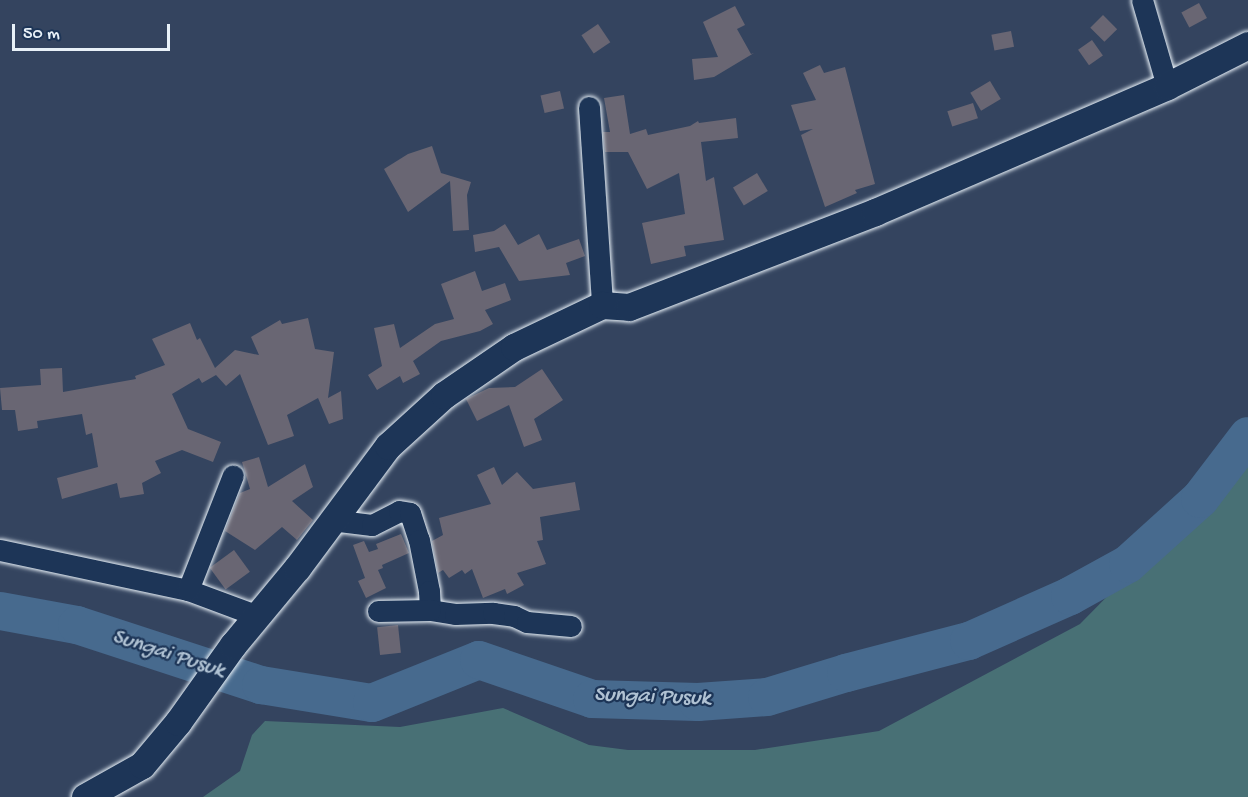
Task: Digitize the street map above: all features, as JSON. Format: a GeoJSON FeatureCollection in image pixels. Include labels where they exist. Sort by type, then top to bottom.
{"type":"FeatureCollection","features":[{"type":"Feature","properties":{"kind":"main road"},"geometry":{"type":"LineString","coordinates":[[85,797],[142,765],[178,722],[233,645],[258,616],[388,446],[444,395],[514,347],[602,305],[629,307],[875,212],[1167,86],[1248,45]]}},
{"type":"Feature","properties":{"kind":"street"},"geometry":{"type":"LineString","coordinates":[[1142,0],[1167,86]]}},
{"type":"Feature","properties":{"kind":"street"},"geometry":{"type":"LineString","coordinates":[[589,107],[602,305]]}},
{"type":"Feature","properties":{"kind":"street"},"geometry":{"type":"LineString","coordinates":[[188,590],[233,475]]}},
{"type":"Feature","properties":{"kind":"street"},"geometry":{"type":"LineString","coordinates":[[331,520],[372,525],[399,511],[410,513],[419,540],[429,591],[430,610]]}},
{"type":"Feature","properties":{"kind":"street"},"geometry":{"type":"LineString","coordinates":[[0,550],[188,590],[258,616]]}},
{"type":"Feature","properties":{"kind":"street"},"geometry":{"type":"LineString","coordinates":[[378,611],[430,610],[455,614],[493,613],[514,616],[527,622],[571,626]]}},
{"type":"Feature","properties":{"kind":"green space"},"geometry":{"type":"Polygon","coordinates":[[[1248,453],[1248,797],[203,797],[240,771],[252,735],[265,721],[400,727],[503,708],[589,745],[628,750],[755,750],[879,731],[1080,624],[1248,453]]]}},
{"type":"Feature","properties":{"kind":"building"},"geometry":{"type":"Polygon","coordinates":[[[1199,3],[1207,18],[1189,27],[1181,12],[1199,3]]]}},
{"type":"Feature","properties":{"kind":"building"},"geometry":{"type":"Polygon","coordinates":[[[735,6],[745,25],[737,29],[751,54],[754,53],[714,77],[694,80],[692,59],[718,57],[703,22],[735,6]]]}},
{"type":"Feature","properties":{"kind":"building"},"geometry":{"type":"Polygon","coordinates":[[[1103,15],[1117,29],[1104,42],[1090,28],[1103,15]]]}},
{"type":"Feature","properties":{"kind":"building"},"geometry":{"type":"Polygon","coordinates":[[[598,24],[610,42],[594,53],[581,35],[598,24]]]}},
{"type":"Feature","properties":{"kind":"building"},"geometry":{"type":"Polygon","coordinates":[[[1011,31],[1014,47],[994,51],[991,35],[1011,31]]]}},
{"type":"Feature","properties":{"kind":"building"},"geometry":{"type":"Polygon","coordinates":[[[1092,40],[1103,56],[1089,65],[1078,50],[1092,40]]]}},
{"type":"Feature","properties":{"kind":"building"},"geometry":{"type":"Polygon","coordinates":[[[820,65],[824,73],[845,67],[875,184],[855,190],[857,193],[825,207],[801,135],[813,129],[800,131],[791,105],[816,100],[803,73],[820,65]]]}},
{"type":"Feature","properties":{"kind":"building"},"geometry":{"type":"Polygon","coordinates":[[[990,81],[1001,99],[981,111],[970,93],[990,81]]]}},
{"type":"Feature","properties":{"kind":"building"},"geometry":{"type":"Polygon","coordinates":[[[560,91],[564,109],[545,113],[541,95],[560,91]]]}},
{"type":"Feature","properties":{"kind":"building"},"geometry":{"type":"Polygon","coordinates":[[[624,95],[630,134],[646,129],[648,135],[690,126],[698,121],[699,123],[736,118],[738,138],[701,142],[706,181],[714,177],[724,240],[684,246],[686,256],[651,264],[642,223],[685,214],[679,173],[647,189],[628,152],[605,152],[603,132],[610,132],[604,98],[624,95]]]}},
{"type":"Feature","properties":{"kind":"building"},"geometry":{"type":"Polygon","coordinates":[[[973,103],[978,118],[952,127],[947,111],[973,103]]]}},
{"type":"Feature","properties":{"kind":"building"},"geometry":{"type":"Polygon","coordinates":[[[432,146],[441,173],[471,182],[467,195],[469,230],[453,231],[450,181],[408,212],[384,169],[408,154],[432,146]]]}},
{"type":"Feature","properties":{"kind":"building"},"geometry":{"type":"Polygon","coordinates":[[[757,173],[768,191],[744,205],[733,187],[757,173]]]}},
{"type":"Feature","properties":{"kind":"building"},"geometry":{"type":"Polygon","coordinates":[[[505,224],[518,245],[539,234],[547,250],[579,239],[585,256],[566,263],[570,275],[519,281],[499,247],[475,252],[473,235],[494,231],[505,224]]]}},
{"type":"Feature","properties":{"kind":"building"},"geometry":{"type":"Polygon","coordinates":[[[475,271],[482,291],[505,283],[511,300],[485,310],[493,324],[480,331],[441,341],[413,361],[420,374],[403,383],[400,376],[377,390],[368,375],[382,366],[374,328],[394,324],[400,348],[435,324],[454,319],[441,284],[475,271]]]}},
{"type":"Feature","properties":{"kind":"building"},"geometry":{"type":"Polygon","coordinates":[[[308,318],[315,349],[334,352],[328,398],[341,391],[343,419],[329,424],[318,398],[287,415],[294,436],[268,445],[240,374],[226,386],[216,375],[202,383],[199,378],[172,394],[188,429],[221,442],[213,462],[182,450],[155,461],[161,473],[142,483],[144,494],[120,498],[117,483],[62,499],[57,478],[98,467],[92,433],[86,435],[82,414],[37,421],[38,428],[18,431],[15,410],[2,410],[0,388],[41,385],[40,369],[62,368],[63,392],[136,379],[135,376],[165,365],[152,339],[190,323],[197,340],[200,338],[215,368],[235,350],[259,355],[251,337],[280,320],[282,324],[308,318]]]}},
{"type":"Feature","properties":{"kind":"building"},"geometry":{"type":"Polygon","coordinates":[[[542,369],[563,400],[534,419],[542,440],[524,447],[509,405],[477,421],[466,399],[489,388],[515,387],[542,369]]]}},
{"type":"Feature","properties":{"kind":"building"},"geometry":{"type":"Polygon","coordinates":[[[259,457],[268,487],[305,464],[313,487],[292,501],[313,520],[297,540],[282,527],[255,550],[225,531],[240,493],[250,489],[242,462],[259,457]]]}},
{"type":"Feature","properties":{"kind":"building"},"geometry":{"type":"Polygon","coordinates":[[[494,467],[502,485],[517,472],[533,489],[575,482],[580,510],[540,517],[543,540],[537,541],[546,564],[517,573],[524,585],[507,594],[505,589],[483,598],[472,569],[465,574],[462,570],[449,578],[443,570],[438,573],[432,541],[443,535],[439,518],[491,504],[477,475],[494,467]]]}},
{"type":"Feature","properties":{"kind":"building"},"geometry":{"type":"Polygon","coordinates":[[[401,534],[409,553],[382,565],[383,568],[378,570],[386,588],[366,598],[358,581],[365,578],[353,545],[364,541],[369,552],[378,549],[376,544],[401,534]]]}},
{"type":"Feature","properties":{"kind":"building"},"geometry":{"type":"Polygon","coordinates":[[[234,550],[250,572],[226,589],[210,568],[234,550]]]}},
{"type":"Feature","properties":{"kind":"building"},"geometry":{"type":"Polygon","coordinates":[[[398,625],[401,653],[380,655],[377,627],[398,625]]]}},
{"type":"Feature","properties":{"kind":"waterway","name":"Sungai Pusuk"},"geometry":{"type":"LineString","coordinates":[[0,611],[77,625],[261,685],[372,703],[479,660],[592,699],[698,702],[767,697],[846,673],[969,641],[1070,596],[1128,564],[1200,499],[1248,436]]}}]}
